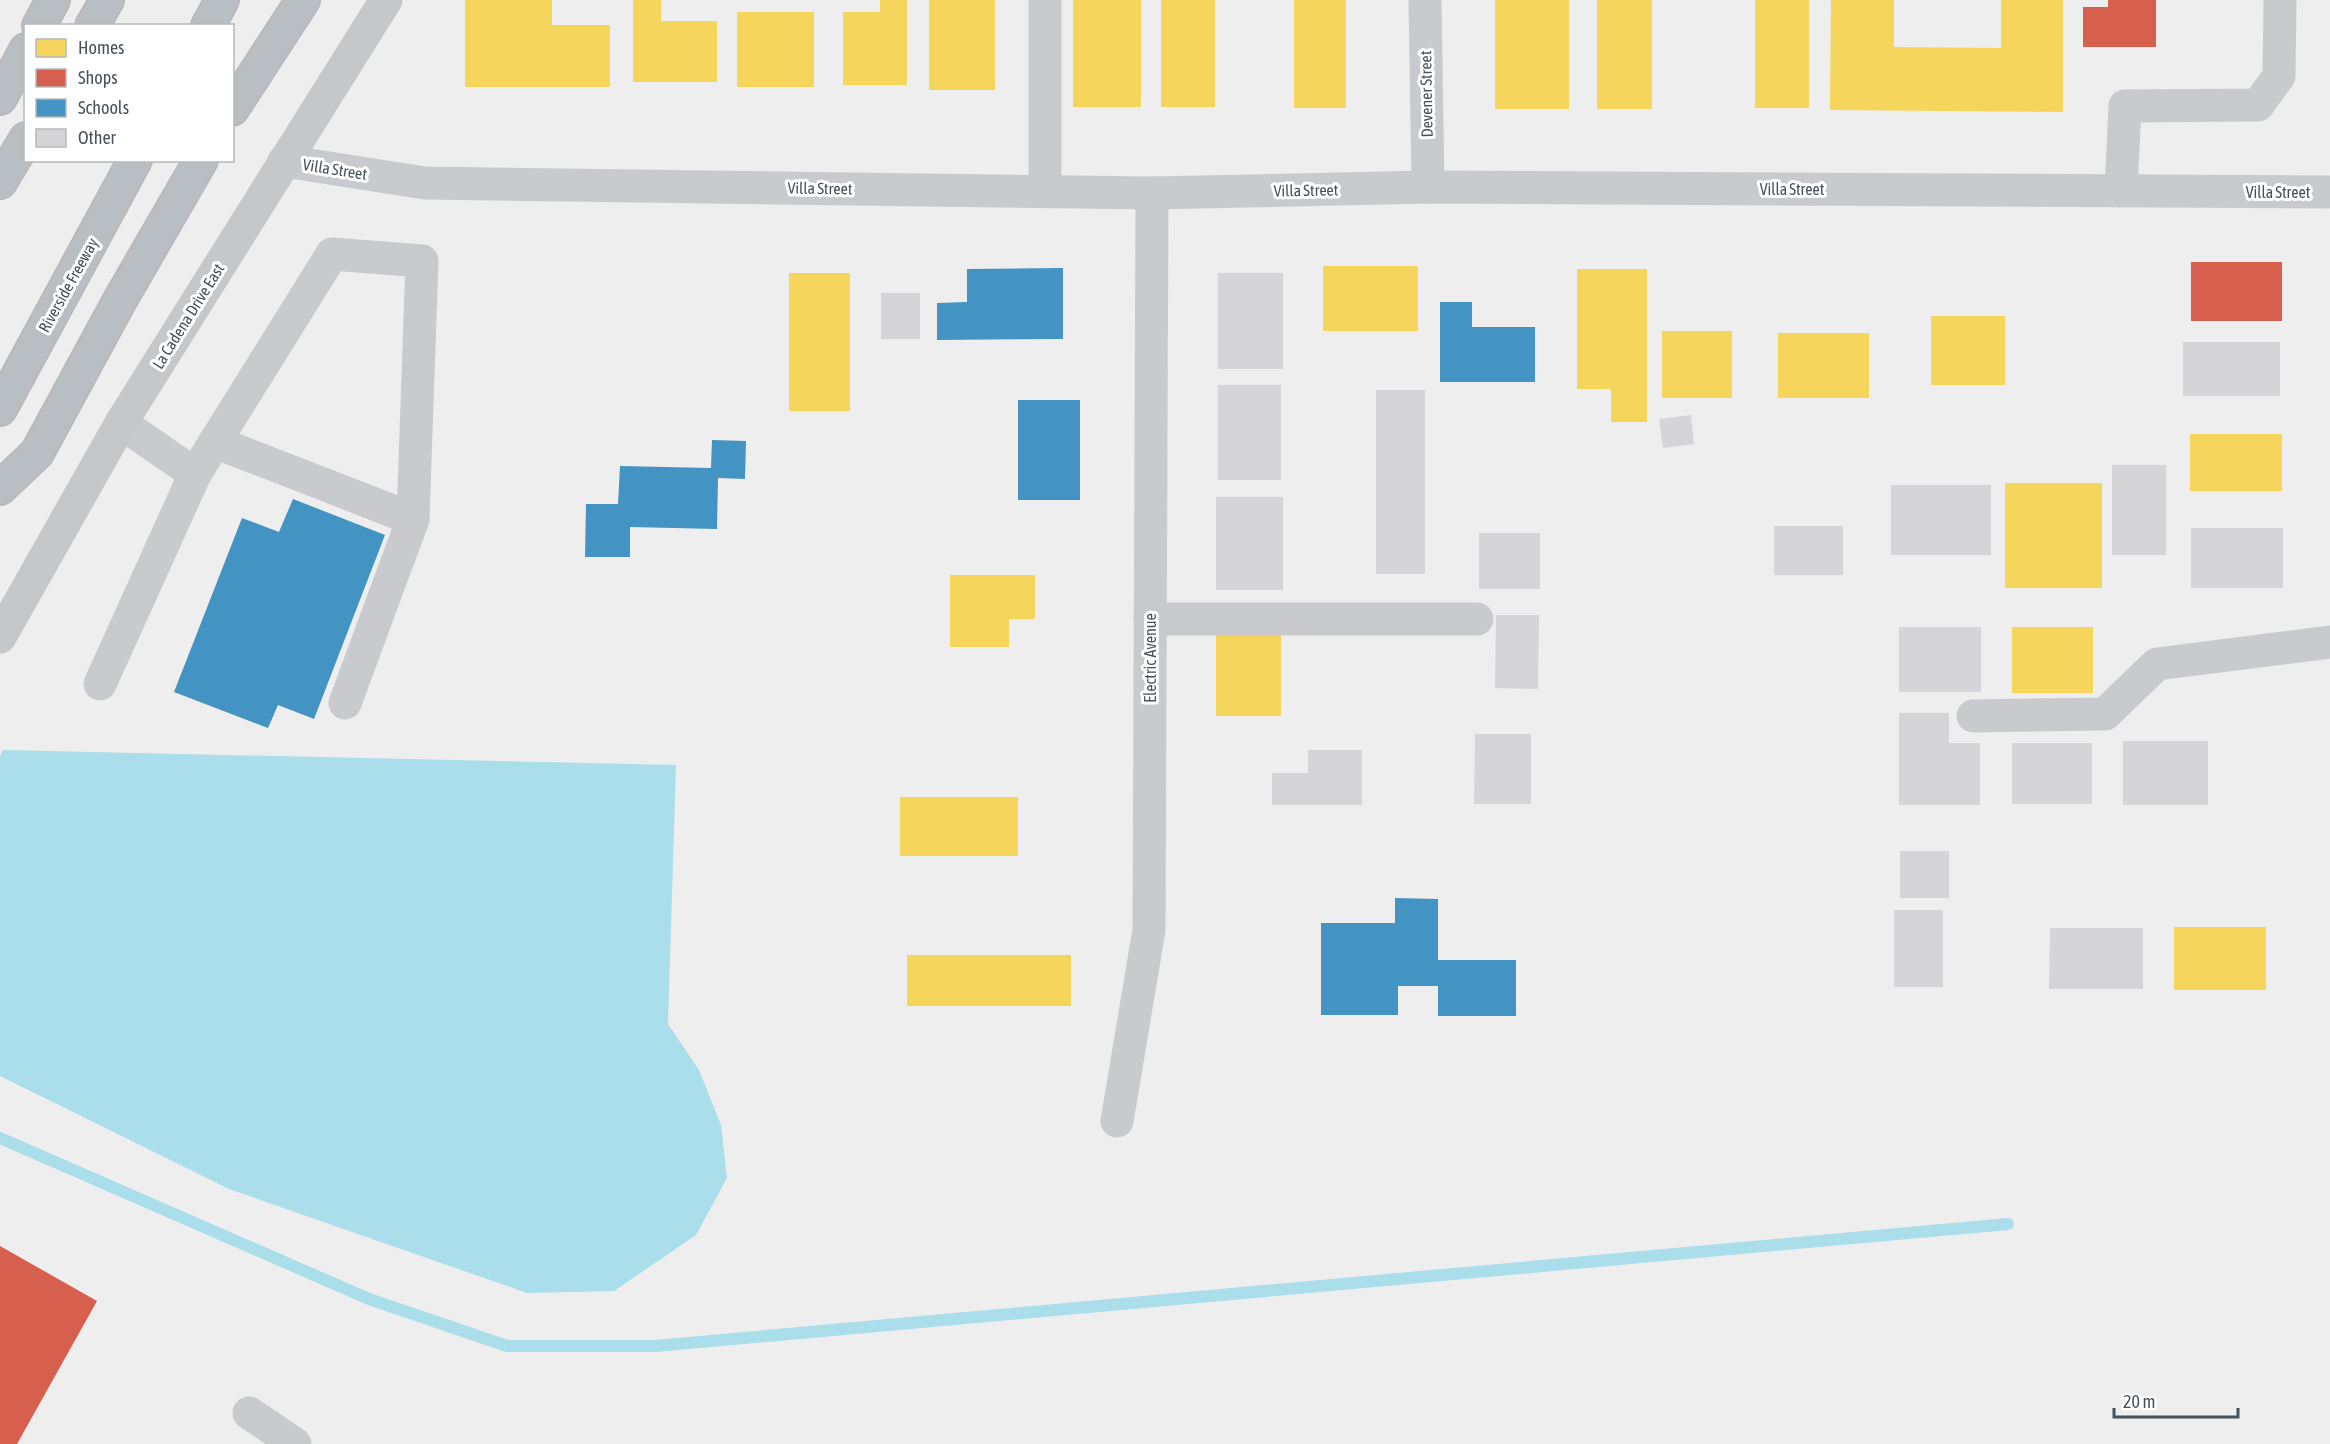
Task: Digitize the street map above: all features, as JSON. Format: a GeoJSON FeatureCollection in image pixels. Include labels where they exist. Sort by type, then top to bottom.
{"type":"FeatureCollection","features":[{"type":"Feature","properties":{"kind":"highway"},"geometry":{"type":"LineString","coordinates":[[40,24],[52,0]]}},
{"type":"Feature","properties":{"kind":"highway"},"geometry":{"type":"LineString","coordinates":[[93,24],[106,0]]}},
{"type":"Feature","properties":{"kind":"highway"},"geometry":{"type":"LineString","coordinates":[[209,24],[222,0]]}},
{"type":"Feature","properties":{"kind":"highway"},"geometry":{"type":"LineString","coordinates":[[234,106],[303,0]]}},
{"type":"Feature","properties":{"kind":"highway"},"geometry":{"type":"LineString","coordinates":[[0,98],[24,54]]}},
{"type":"Feature","properties":{"kind":"highway"},"geometry":{"type":"LineString","coordinates":[[0,182],[24,142]]}},
{"type":"Feature","properties":{"kind":"highway","name":"Riverside Freeway"},"geometry":{"type":"LineString","coordinates":[[0,409],[134,162]]}},
{"type":"Feature","properties":{"kind":"highway"},"geometry":{"type":"LineString","coordinates":[[0,488],[37,453],[120,300],[200,162]]}},
{"type":"Feature","properties":{"kind":"main road","name":"La Cadena Drive East"},"geometry":{"type":"LineString","coordinates":[[0,637],[121,423],[386,0]]}},
{"type":"Feature","properties":{"kind":"street"},"geometry":{"type":"LineString","coordinates":[[1045,0],[1045,192]]}},
{"type":"Feature","properties":{"kind":"street","name":"Devener Street"},"geometry":{"type":"LineString","coordinates":[[1425,0],[1428,187]]}},
{"type":"Feature","properties":{"kind":"street"},"geometry":{"type":"LineString","coordinates":[[2121,191],[2125,106],[2258,105],[2278,76],[2280,0]]}},
{"type":"Feature","properties":{"kind":"street","name":"Villa Street"},"geometry":{"type":"LineString","coordinates":[[284,161],[425,183],[1152,193],[1428,187],[2330,192]]}},
{"type":"Feature","properties":{"kind":"street","name":"Electric Avenue"},"geometry":{"type":"LineString","coordinates":[[1117,1121],[1149,930],[1152,193]]}},
{"type":"Feature","properties":{"kind":"street"},"geometry":{"type":"LineString","coordinates":[[100,684],[195,474],[332,254],[422,261],[413,519],[345,703]]}},
{"type":"Feature","properties":{"kind":"street"},"geometry":{"type":"LineString","coordinates":[[121,423],[195,474]]}},
{"type":"Feature","properties":{"kind":"street"},"geometry":{"type":"LineString","coordinates":[[215,442],[413,519]]}},
{"type":"Feature","properties":{"kind":"street"},"geometry":{"type":"LineString","coordinates":[[1150,619],[1477,619]]}},
{"type":"Feature","properties":{"kind":"street"},"geometry":{"type":"LineString","coordinates":[[1973,716],[2105,714],[2157,664],[2330,642]]}},
{"type":"Feature","properties":{"kind":"street"},"geometry":{"type":"LineString","coordinates":[[249,1413],[295,1444]]}},
{"type":"Feature","properties":{"kind":"water"},"geometry":{"type":"Polygon","coordinates":[[[3,750],[676,765],[668,1024],[699,1070],[721,1125],[727,1178],[696,1235],[614,1291],[527,1293],[229,1189],[0,1076],[0,756],[3,750]]]}},
{"type":"Feature","properties":{"kind":"building: Homes"},"geometry":{"type":"Polygon","coordinates":[[[465,0],[552,0],[552,25],[610,25],[610,87],[465,87],[465,0]]]}},
{"type":"Feature","properties":{"kind":"building: Homes"},"geometry":{"type":"Polygon","coordinates":[[[633,0],[661,0],[661,21],[717,21],[717,82],[633,82],[633,0]]]}},
{"type":"Feature","properties":{"kind":"building: Homes"},"geometry":{"type":"Polygon","coordinates":[[[880,0],[907,0],[907,85],[843,85],[843,12],[880,12],[880,0]]]}},
{"type":"Feature","properties":{"kind":"building: Homes"},"geometry":{"type":"Polygon","coordinates":[[[929,0],[995,0],[995,90],[929,90],[929,0]]]}},
{"type":"Feature","properties":{"kind":"building: Homes"},"geometry":{"type":"Polygon","coordinates":[[[1073,0],[1141,0],[1141,107],[1073,107],[1073,0]]]}},
{"type":"Feature","properties":{"kind":"building: Homes"},"geometry":{"type":"Polygon","coordinates":[[[1161,0],[1215,0],[1215,107],[1161,107],[1161,0]]]}},
{"type":"Feature","properties":{"kind":"building: Homes"},"geometry":{"type":"Polygon","coordinates":[[[1294,0],[1346,0],[1346,108],[1294,108],[1294,0]]]}},
{"type":"Feature","properties":{"kind":"building: Homes"},"geometry":{"type":"Polygon","coordinates":[[[1495,0],[1569,0],[1569,109],[1495,109],[1495,0]]]}},
{"type":"Feature","properties":{"kind":"building: Homes"},"geometry":{"type":"Polygon","coordinates":[[[1597,0],[1652,0],[1652,109],[1597,109],[1597,0]]]}},
{"type":"Feature","properties":{"kind":"building: Homes"},"geometry":{"type":"Polygon","coordinates":[[[1755,0],[1809,0],[1809,108],[1755,108],[1755,0]]]}},
{"type":"Feature","properties":{"kind":"building: Homes"},"geometry":{"type":"Polygon","coordinates":[[[1831,0],[1894,0],[1894,47],[2001,48],[2001,0],[2063,0],[2063,112],[1830,110],[1831,0]]]}},
{"type":"Feature","properties":{"kind":"building: Homes"},"geometry":{"type":"Polygon","coordinates":[[[737,12],[814,12],[814,87],[737,87],[737,12]]]}},
{"type":"Feature","properties":{"kind":"building: Homes"},"geometry":{"type":"Polygon","coordinates":[[[1323,266],[1418,266],[1418,331],[1323,331],[1323,266]]]}},
{"type":"Feature","properties":{"kind":"building: Homes"},"geometry":{"type":"Polygon","coordinates":[[[1577,269],[1647,269],[1647,422],[1611,422],[1611,389],[1577,389],[1577,269]]]}},
{"type":"Feature","properties":{"kind":"building: Homes"},"geometry":{"type":"Polygon","coordinates":[[[789,273],[850,273],[850,411],[789,411],[789,273]]]}},
{"type":"Feature","properties":{"kind":"building: Homes"},"geometry":{"type":"Polygon","coordinates":[[[1931,316],[2005,316],[2005,385],[1931,385],[1931,316]]]}},
{"type":"Feature","properties":{"kind":"building: Homes"},"geometry":{"type":"Polygon","coordinates":[[[1662,331],[1732,331],[1732,398],[1662,398],[1662,331]]]}},
{"type":"Feature","properties":{"kind":"building: Homes"},"geometry":{"type":"Polygon","coordinates":[[[1778,333],[1869,333],[1869,398],[1778,398],[1778,333]]]}},
{"type":"Feature","properties":{"kind":"building: Homes"},"geometry":{"type":"Polygon","coordinates":[[[2190,434],[2282,434],[2282,491],[2190,491],[2190,434]]]}},
{"type":"Feature","properties":{"kind":"building: Homes"},"geometry":{"type":"Polygon","coordinates":[[[2005,483],[2102,483],[2102,588],[2005,588],[2005,483]]]}},
{"type":"Feature","properties":{"kind":"building: Homes"},"geometry":{"type":"Polygon","coordinates":[[[950,575],[1035,575],[1035,619],[1009,619],[1009,647],[950,647],[950,575]]]}},
{"type":"Feature","properties":{"kind":"building: Homes"},"geometry":{"type":"Polygon","coordinates":[[[1216,621],[1281,621],[1281,716],[1216,716],[1216,621]]]}},
{"type":"Feature","properties":{"kind":"building: Homes"},"geometry":{"type":"Polygon","coordinates":[[[2012,627],[2093,627],[2093,693],[2012,693],[2012,627]]]}},
{"type":"Feature","properties":{"kind":"building: Homes"},"geometry":{"type":"Polygon","coordinates":[[[900,797],[1018,797],[1018,856],[900,856],[900,797]]]}},
{"type":"Feature","properties":{"kind":"building: Homes"},"geometry":{"type":"Polygon","coordinates":[[[2174,927],[2266,927],[2266,990],[2174,990],[2174,927]]]}},
{"type":"Feature","properties":{"kind":"building: Homes"},"geometry":{"type":"Polygon","coordinates":[[[907,955],[1071,955],[1071,1006],[907,1006],[907,955]]]}},
{"type":"Feature","properties":{"kind":"building: Shops"},"geometry":{"type":"Polygon","coordinates":[[[2108,0],[2156,0],[2156,47],[2083,47],[2083,7],[2108,7],[2108,0]]]}},
{"type":"Feature","properties":{"kind":"building: Shops"},"geometry":{"type":"Polygon","coordinates":[[[2191,262],[2282,262],[2282,321],[2191,321],[2191,262]]]}},
{"type":"Feature","properties":{"kind":"building: Shops"},"geometry":{"type":"Polygon","coordinates":[[[0,1246],[97,1301],[17,1444],[0,1444],[0,1246]]]}},
{"type":"Feature","properties":{"kind":"building: Schools"},"geometry":{"type":"Polygon","coordinates":[[[1063,268],[1063,339],[937,340],[937,303],[967,302],[967,269],[1063,268]]]}},
{"type":"Feature","properties":{"kind":"building: Schools"},"geometry":{"type":"Polygon","coordinates":[[[1440,302],[1472,302],[1472,327],[1535,327],[1535,382],[1440,382],[1440,302]]]}},
{"type":"Feature","properties":{"kind":"building: Schools"},"geometry":{"type":"Polygon","coordinates":[[[1018,400],[1080,400],[1080,500],[1018,500],[1018,400]]]}},
{"type":"Feature","properties":{"kind":"building: Schools"},"geometry":{"type":"Polygon","coordinates":[[[712,440],[746,441],[745,479],[718,478],[717,529],[630,527],[630,557],[585,557],[586,504],[618,504],[620,466],[711,468],[712,440]]]}},
{"type":"Feature","properties":{"kind":"building: Schools"},"geometry":{"type":"Polygon","coordinates":[[[293,499],[385,535],[314,719],[278,705],[268,728],[174,692],[242,518],[279,532],[293,499]]]}},
{"type":"Feature","properties":{"kind":"building: Schools"},"geometry":{"type":"Polygon","coordinates":[[[1395,898],[1438,899],[1438,960],[1516,960],[1516,1016],[1438,1016],[1438,986],[1398,986],[1398,1015],[1321,1015],[1321,923],[1395,923],[1395,898]]]}},
{"type":"Feature","properties":{"kind":"building: Other"},"geometry":{"type":"Polygon","coordinates":[[[1218,273],[1283,273],[1283,369],[1218,369],[1218,273]]]}},
{"type":"Feature","properties":{"kind":"building: Other"},"geometry":{"type":"Polygon","coordinates":[[[881,293],[920,293],[920,339],[881,339],[881,293]]]}},
{"type":"Feature","properties":{"kind":"building: Other"},"geometry":{"type":"Polygon","coordinates":[[[2183,342],[2280,342],[2280,396],[2183,396],[2183,342]]]}},
{"type":"Feature","properties":{"kind":"building: Other"},"geometry":{"type":"Polygon","coordinates":[[[1218,385],[1281,385],[1281,480],[1218,480],[1218,385]]]}},
{"type":"Feature","properties":{"kind":"building: Other"},"geometry":{"type":"Polygon","coordinates":[[[1376,390],[1425,390],[1425,574],[1376,574],[1376,390]]]}},
{"type":"Feature","properties":{"kind":"building: Other"},"geometry":{"type":"Polygon","coordinates":[[[1691,415],[1694,444],[1663,448],[1659,419],[1691,415]]]}},
{"type":"Feature","properties":{"kind":"building: Other"},"geometry":{"type":"Polygon","coordinates":[[[2112,465],[2166,465],[2166,555],[2112,555],[2112,465]]]}},
{"type":"Feature","properties":{"kind":"building: Other"},"geometry":{"type":"Polygon","coordinates":[[[1891,485],[1991,485],[1991,555],[1891,555],[1891,485]]]}},
{"type":"Feature","properties":{"kind":"building: Other"},"geometry":{"type":"Polygon","coordinates":[[[1216,497],[1283,497],[1283,590],[1216,590],[1216,497]]]}},
{"type":"Feature","properties":{"kind":"building: Other"},"geometry":{"type":"Polygon","coordinates":[[[1774,526],[1843,526],[1843,575],[1774,575],[1774,526]]]}},
{"type":"Feature","properties":{"kind":"building: Other"},"geometry":{"type":"Polygon","coordinates":[[[2191,528],[2283,528],[2283,588],[2191,588],[2191,528]]]}},
{"type":"Feature","properties":{"kind":"building: Other"},"geometry":{"type":"Polygon","coordinates":[[[1479,533],[1540,533],[1540,589],[1479,589],[1479,533]]]}},
{"type":"Feature","properties":{"kind":"building: Other"},"geometry":{"type":"Polygon","coordinates":[[[1496,615],[1539,615],[1538,689],[1495,688],[1496,615]]]}},
{"type":"Feature","properties":{"kind":"building: Other"},"geometry":{"type":"Polygon","coordinates":[[[1899,627],[1981,627],[1981,692],[1899,692],[1899,627]]]}},
{"type":"Feature","properties":{"kind":"building: Other"},"geometry":{"type":"Polygon","coordinates":[[[1899,713],[1949,713],[1949,743],[1980,743],[1980,805],[1899,805],[1899,713]]]}},
{"type":"Feature","properties":{"kind":"building: Other"},"geometry":{"type":"Polygon","coordinates":[[[1475,734],[1531,734],[1531,804],[1474,804],[1475,734]]]}},
{"type":"Feature","properties":{"kind":"building: Other"},"geometry":{"type":"Polygon","coordinates":[[[2123,741],[2208,741],[2208,805],[2123,805],[2123,741]]]}},
{"type":"Feature","properties":{"kind":"building: Other"},"geometry":{"type":"Polygon","coordinates":[[[2012,743],[2092,743],[2092,804],[2012,804],[2012,743]]]}},
{"type":"Feature","properties":{"kind":"building: Other"},"geometry":{"type":"Polygon","coordinates":[[[1308,750],[1362,750],[1362,805],[1272,805],[1272,773],[1308,773],[1308,750]]]}},
{"type":"Feature","properties":{"kind":"building: Other"},"geometry":{"type":"Polygon","coordinates":[[[1900,851],[1949,851],[1949,898],[1900,898],[1900,851]]]}},
{"type":"Feature","properties":{"kind":"building: Other"},"geometry":{"type":"Polygon","coordinates":[[[1894,910],[1943,910],[1943,987],[1894,987],[1894,910]]]}},
{"type":"Feature","properties":{"kind":"building: Other"},"geometry":{"type":"Polygon","coordinates":[[[2050,928],[2143,928],[2143,989],[2049,989],[2050,928]]]}},
{"type":"Feature","properties":{"kind":"waterway"},"geometry":{"type":"LineString","coordinates":[[0,1138],[369,1299],[507,1346],[655,1346],[2008,1224]]}}]}
